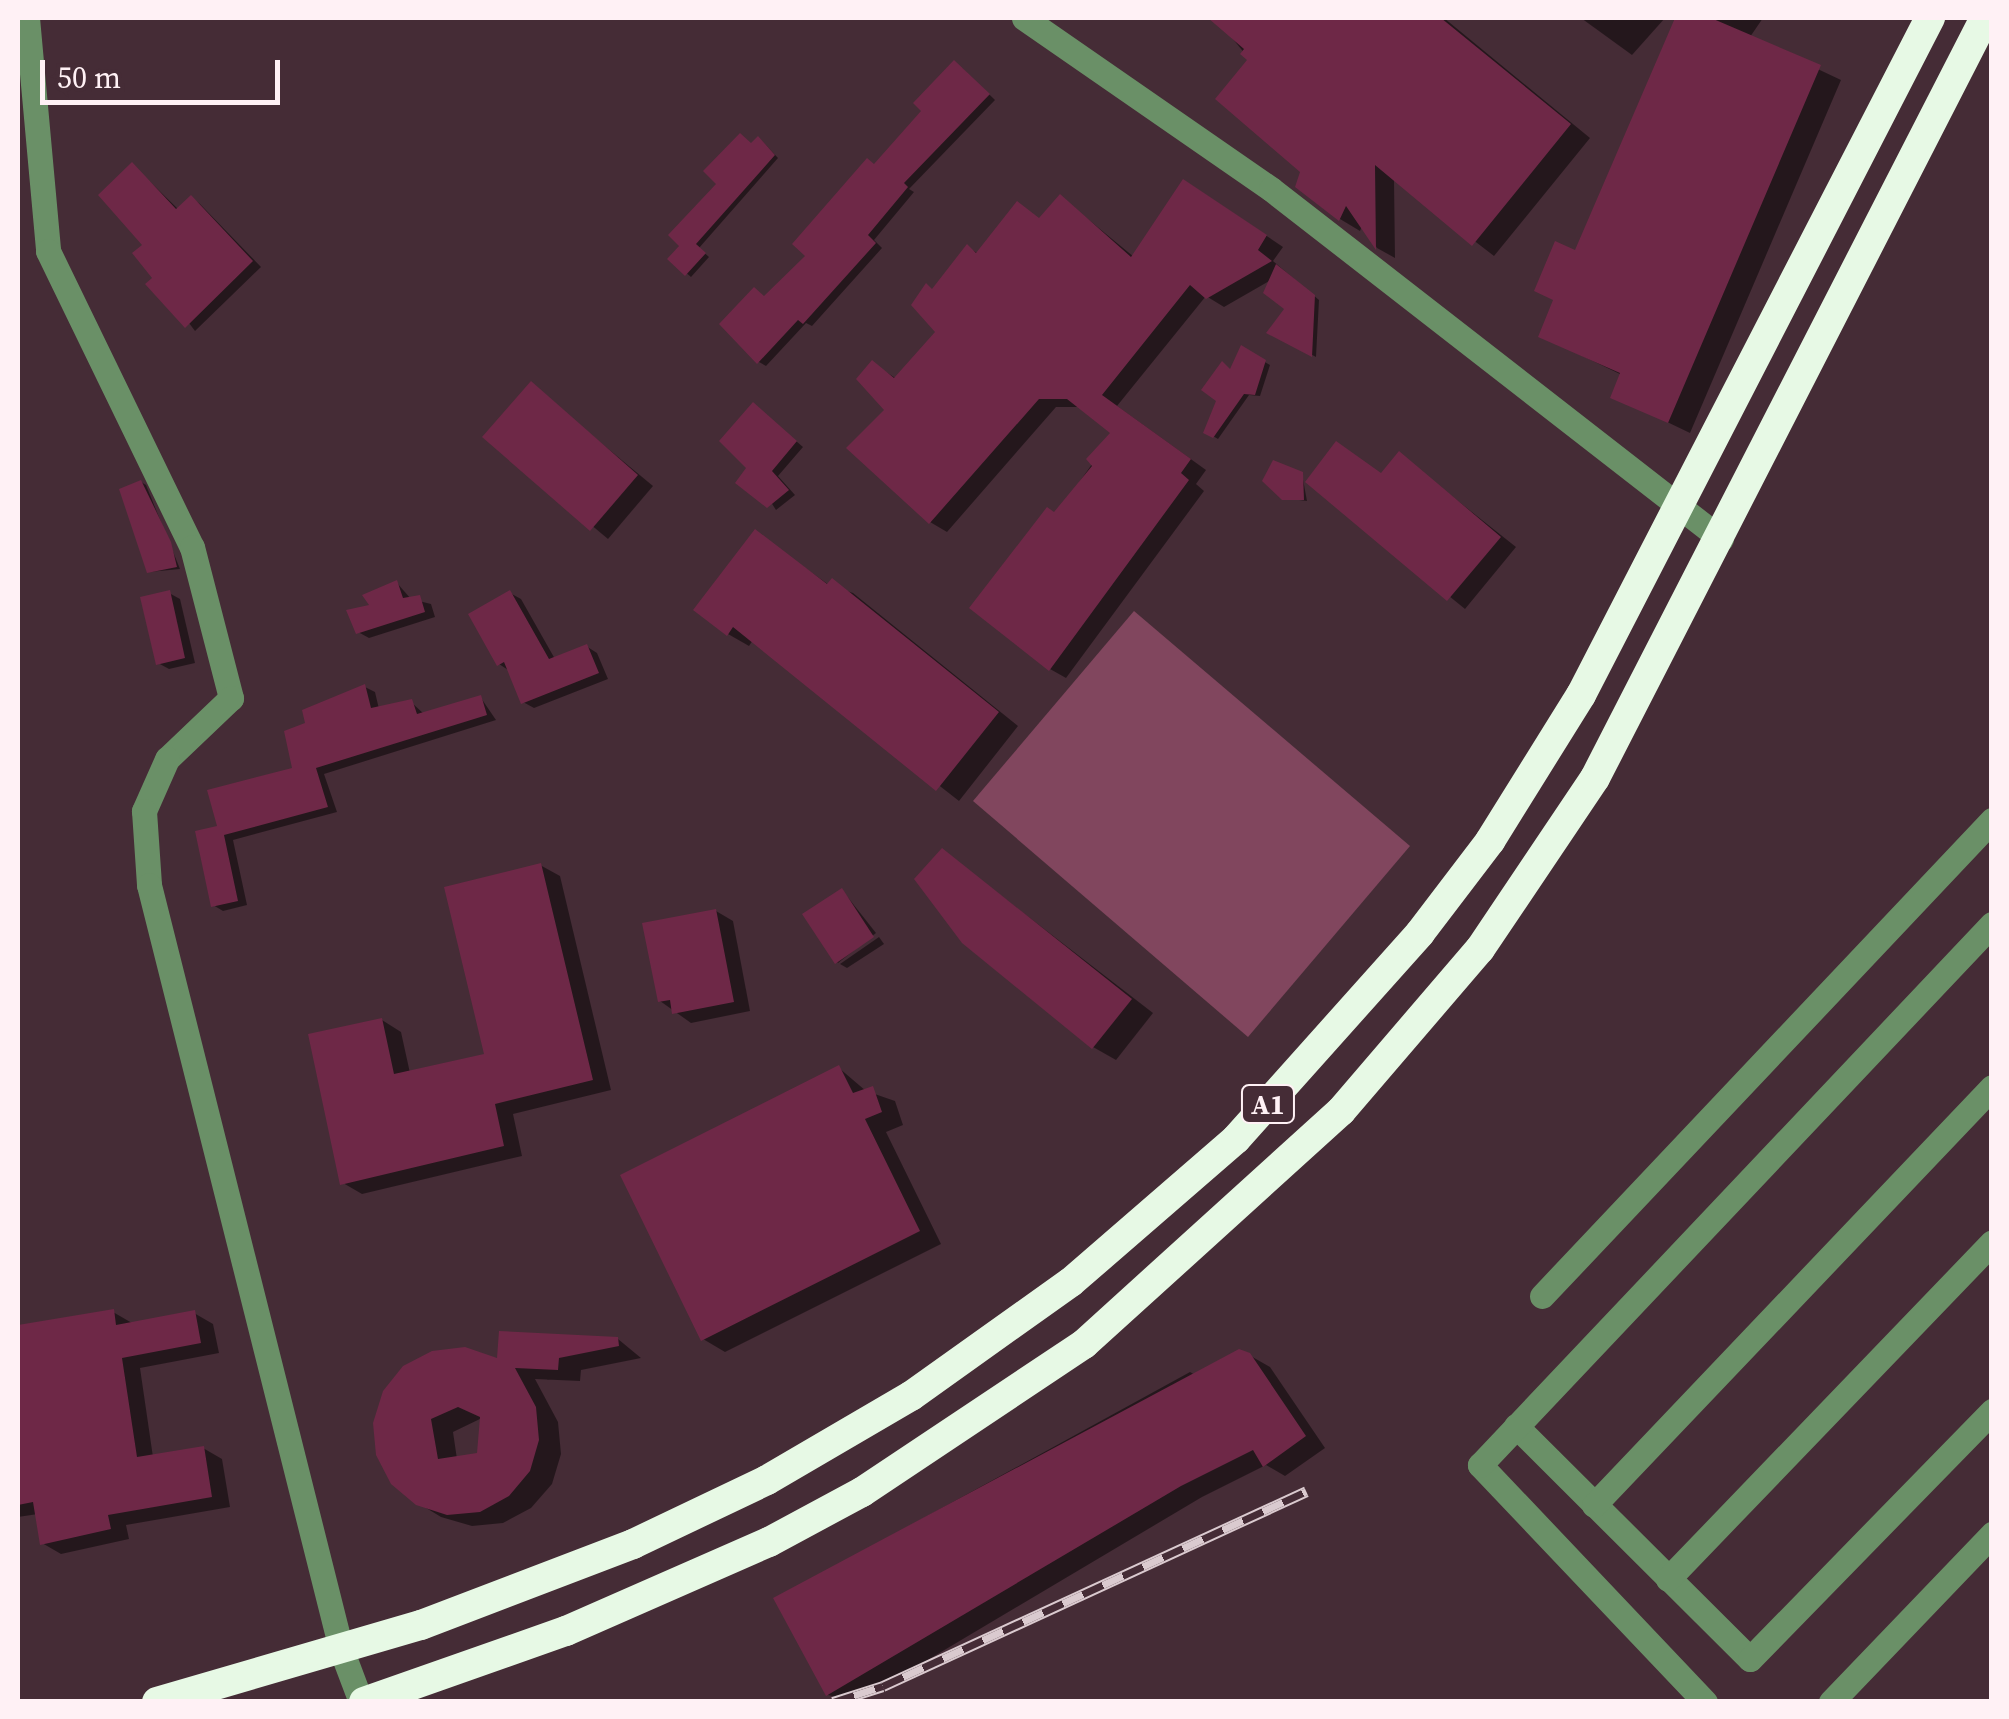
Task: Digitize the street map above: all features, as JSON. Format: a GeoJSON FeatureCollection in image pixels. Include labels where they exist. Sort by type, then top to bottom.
{"type":"FeatureCollection","features":[{"type":"Feature","properties":{"kind":"highway","name":"A1"},"geometry":{"type":"LineString","coordinates":[[157,1702],[341,1649],[633,1544],[766,1480],[911,1396],[1144,1221],[1236,1139],[1334,1035],[1467,872],[1582,695],[1930,18]]}},
{"type":"Feature","properties":{"kind":"highway","name":"A1"},"geometry":{"type":"LineString","coordinates":[[362,1702],[566,1631],[769,1542],[962,1429],[1084,1344],[1341,1111],[1480,949],[1594,778],[1721,539],[1985,18]]}},
{"type":"Feature","properties":{"kind":"lane"},"geometry":{"type":"LineString","coordinates":[[27,18],[48,251],[192,547],[231,698],[166,759],[144,810],[149,885],[341,1649],[362,1702]]}},
{"type":"Feature","properties":{"kind":"lane"},"geometry":{"type":"LineString","coordinates":[[1024,18],[1271,189],[1679,511],[1721,539]]}},
{"type":"Feature","properties":{"kind":"lane"},"geometry":{"type":"LineString","coordinates":[[1542,1296],[1992,820]]}},
{"type":"Feature","properties":{"kind":"lane"},"geometry":{"type":"LineString","coordinates":[[1705,1702],[1480,1464],[1992,924]]}},
{"type":"Feature","properties":{"kind":"lane"},"geometry":{"type":"LineString","coordinates":[[1594,1504],[1992,1087]]}},
{"type":"Feature","properties":{"kind":"lane"},"geometry":{"type":"LineString","coordinates":[[1668,1579],[1992,1242]]}},
{"type":"Feature","properties":{"kind":"lane"},"geometry":{"type":"LineString","coordinates":[[1516,1426],[1750,1659],[1992,1411]]}},
{"type":"Feature","properties":{"kind":"lane"},"geometry":{"type":"LineString","coordinates":[[1831,1702],[1992,1534]]}},
{"type":"Feature","properties":{"kind":"shaded area"},"geometry":{"type":"Polygon","coordinates":[[[1134,611],[1410,846],[1248,1037],[973,801],[1134,611]]]}},
{"type":"Feature","properties":{"kind":"building"},"geometry":{"type":"Polygon","coordinates":[[[1208,18],[1441,18],[1571,124],[1472,246],[1375,165],[1376,250],[1346,206],[1339,221],[1295,187],[1300,172],[1215,99],[1247,60],[1240,54],[1244,49],[1208,18]]]}},
{"type":"Feature","properties":{"kind":"building"},"geometry":{"type":"Polygon","coordinates":[[[1675,18],[1711,18],[1821,65],[1668,423],[1610,398],[1620,373],[1538,337],[1553,300],[1534,291],[1555,241],[1575,250],[1675,18]]]}},
{"type":"Feature","properties":{"kind":"building"},"geometry":{"type":"Polygon","coordinates":[[[954,60],[990,94],[904,183],[908,187],[868,235],[876,243],[803,324],[798,320],[757,364],[719,324],[754,287],[764,296],[805,256],[792,244],[867,158],[874,164],[921,111],[913,103],[954,60]]]}},
{"type":"Feature","properties":{"kind":"building"},"geometry":{"type":"Polygon","coordinates":[[[740,133],[751,143],[758,136],[775,155],[696,244],[706,253],[685,276],[667,259],[679,246],[668,235],[716,184],[703,171],[740,133]]]}},
{"type":"Feature","properties":{"kind":"building"},"geometry":{"type":"Polygon","coordinates":[[[132,162],[176,209],[191,195],[253,261],[185,328],[145,284],[152,278],[132,253],[142,245],[98,195],[132,162]]]}},
{"type":"Feature","properties":{"kind":"building"},"geometry":{"type":"Polygon","coordinates":[[[1183,179],[1267,235],[1258,250],[1272,261],[1206,299],[1190,285],[1102,395],[1191,459],[1181,473],[1189,480],[1049,671],[969,608],[1047,507],[1054,512],[1092,466],[1086,459],[1110,433],[1067,399],[1039,399],[929,524],[846,448],[884,410],[856,379],[872,360],[894,378],[935,332],[911,305],[926,283],[932,289],[967,244],[976,253],[1017,201],[1039,218],[1060,194],[1131,257],[1183,179]]]}},
{"type":"Feature","properties":{"kind":"building"},"geometry":{"type":"Polygon","coordinates":[[[1276,264],[1315,295],[1312,357],[1266,333],[1284,309],[1263,293],[1276,264]]]}},
{"type":"Feature","properties":{"kind":"building"},"geometry":{"type":"Polygon","coordinates":[[[1241,345],[1266,360],[1255,395],[1244,394],[1213,438],[1203,433],[1216,401],[1201,390],[1222,361],[1230,369],[1241,345]]]}},
{"type":"Feature","properties":{"kind":"building"},"geometry":{"type":"Polygon","coordinates":[[[531,381],[638,475],[590,531],[482,437],[531,381]]]}},
{"type":"Feature","properties":{"kind":"building"},"geometry":{"type":"Polygon","coordinates":[[[753,402],[797,441],[772,471],[789,490],[767,508],[735,483],[746,468],[719,441],[753,402]]]}},
{"type":"Feature","properties":{"kind":"building"},"geometry":{"type":"Polygon","coordinates":[[[1336,441],[1381,473],[1399,451],[1501,537],[1447,601],[1305,482],[1336,441]]]}},
{"type":"Feature","properties":{"kind":"building"},"geometry":{"type":"Polygon","coordinates":[[[1273,460],[1303,472],[1304,500],[1282,500],[1262,481],[1273,460]]]}},
{"type":"Feature","properties":{"kind":"building"},"geometry":{"type":"Polygon","coordinates":[[[141,480],[171,542],[177,567],[147,573],[119,489],[141,480]]]}},
{"type":"Feature","properties":{"kind":"building"},"geometry":{"type":"Polygon","coordinates":[[[755,529],[827,584],[832,578],[999,712],[936,791],[733,627],[727,636],[693,610],[755,529]]]}},
{"type":"Feature","properties":{"kind":"building"},"geometry":{"type":"Polygon","coordinates":[[[397,580],[403,598],[420,595],[425,612],[356,634],[346,610],[369,605],[362,595],[397,580]]]}},
{"type":"Feature","properties":{"kind":"building"},"geometry":{"type":"Polygon","coordinates":[[[170,590],[185,658],[156,665],[140,597],[170,590]]]}},
{"type":"Feature","properties":{"kind":"building"},"geometry":{"type":"Polygon","coordinates":[[[510,590],[549,659],[587,644],[599,673],[521,704],[504,662],[497,666],[468,614],[510,590]]]}},
{"type":"Feature","properties":{"kind":"building"},"geometry":{"type":"Polygon","coordinates":[[[365,684],[371,708],[412,699],[417,714],[481,695],[487,715],[316,768],[328,807],[224,835],[238,901],[211,907],[195,831],[217,826],[207,790],[292,768],[284,731],[305,723],[302,710],[365,684]]]}},
{"type":"Feature","properties":{"kind":"building"},"geometry":{"type":"Polygon","coordinates":[[[942,848],[1132,999],[1092,1049],[962,943],[914,879],[942,848]]]}},
{"type":"Feature","properties":{"kind":"building"},"geometry":{"type":"Polygon","coordinates":[[[541,863],[593,1080],[495,1104],[504,1146],[340,1185],[308,1034],[382,1018],[394,1074],[484,1054],[444,887],[541,863]]]}},
{"type":"Feature","properties":{"kind":"building"},"geometry":{"type":"Polygon","coordinates":[[[842,888],[874,937],[835,964],[802,914],[842,888]]]}},
{"type":"Feature","properties":{"kind":"building"},"geometry":{"type":"Polygon","coordinates":[[[716,909],[734,1002],[672,1014],[670,1000],[658,1002],[642,923],[716,909]]]}},
{"type":"Feature","properties":{"kind":"building"},"geometry":{"type":"Polygon","coordinates":[[[839,1065],[853,1093],[873,1086],[882,1112],[865,1119],[920,1231],[701,1341],[620,1175],[839,1065]]]}},
{"type":"Feature","properties":{"kind":"building"},"geometry":{"type":"Polygon","coordinates":[[[114,1309],[116,1325],[195,1310],[201,1343],[122,1358],[137,1457],[204,1446],[212,1497],[108,1515],[111,1529],[40,1545],[33,1502],[18,1505],[18,1325],[114,1309]]]}},
{"type":"Feature","properties":{"kind":"building"},"geometry":{"type":"Polygon","coordinates":[[[499,1331],[618,1337],[619,1346],[559,1358],[558,1370],[515,1368],[536,1407],[539,1440],[530,1471],[509,1496],[480,1512],[447,1515],[416,1505],[391,1484],[376,1455],[373,1423],[383,1391],[403,1366],[432,1351],[465,1347],[497,1358],[499,1331]],[[458,1407],[431,1419],[438,1459],[477,1453],[480,1417],[458,1407]]]}},
{"type":"Feature","properties":{"kind":"building"},"geometry":{"type":"Polygon","coordinates":[[[1239,1349],[1250,1353],[1306,1436],[1263,1467],[1253,1450],[1181,1486],[826,1696],[773,1598],[1239,1349]]]}},
{"type":"Feature","properties":{"kind":"railway"},"geometry":{"type":"LineString","coordinates":[[833,1702],[883,1686],[1306,1491]]}}]}
